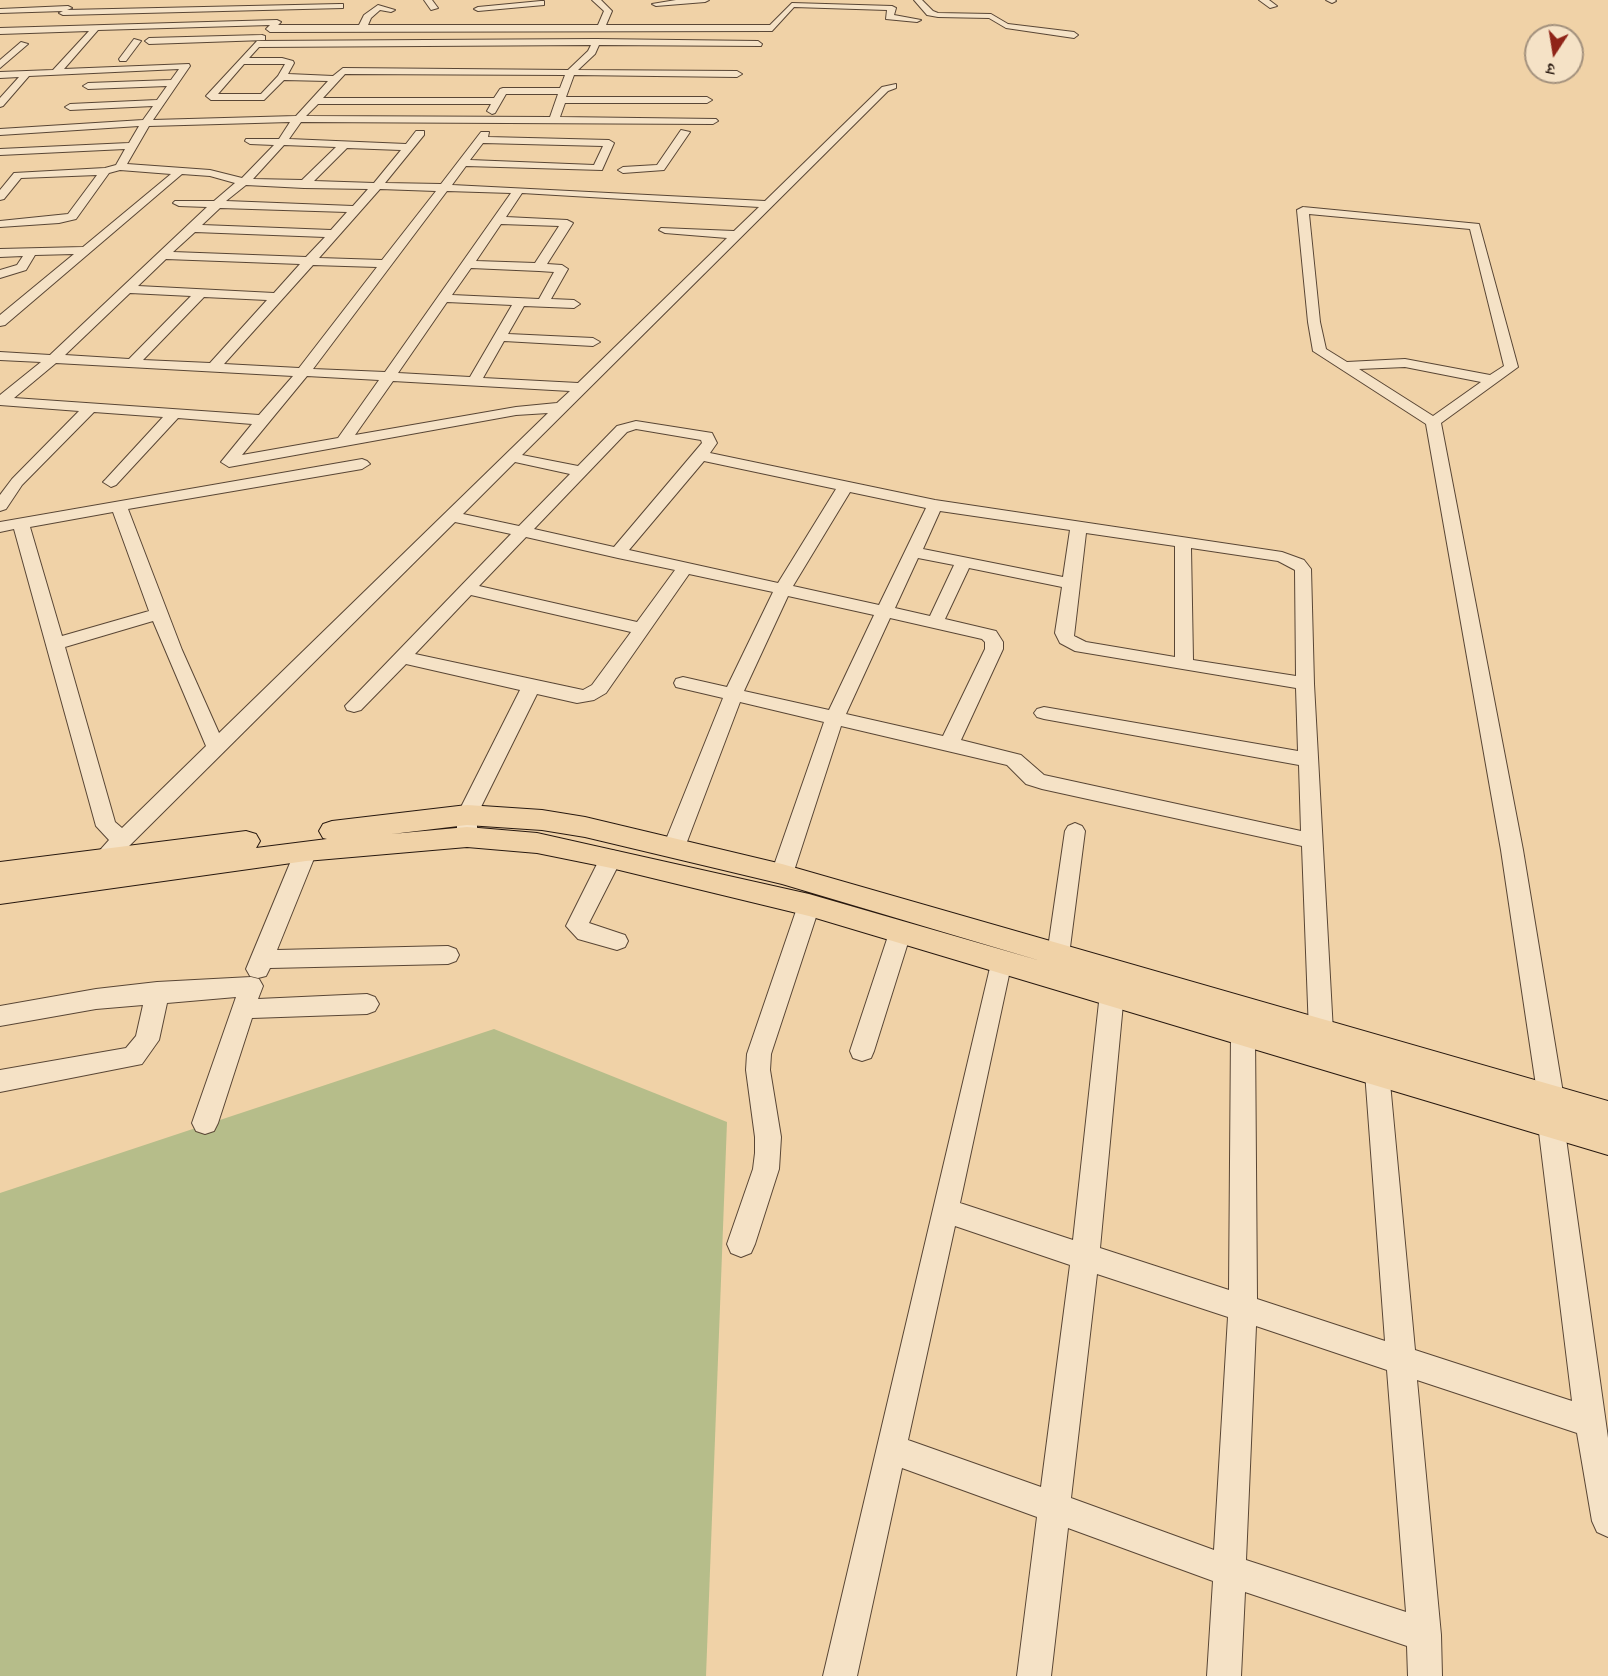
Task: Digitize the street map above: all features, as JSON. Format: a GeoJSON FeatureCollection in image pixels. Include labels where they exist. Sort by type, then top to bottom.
{"type":"FeatureCollection","features":[{"type":"Feature","properties":{"kind":"main road"},"geometry":{"type":"LineString","coordinates":[[0,872],[108,859],[542,820],[674,847],[782,874],[1322,1032],[1551,1112],[1608,1140]]}},
{"type":"Feature","properties":{"kind":"main road"},"geometry":{"type":"LineString","coordinates":[[0,893],[108,859],[306,851],[467,826],[809,905],[1377,1072],[1551,1112],[1608,1114]]}},
{"type":"Feature","properties":{"kind":"street"},"geometry":{"type":"LineString","coordinates":[[0,65],[24,44],[45,30],[75,0]]}},
{"type":"Feature","properties":{"kind":"street"},"geometry":{"type":"LineString","coordinates":[[151,10],[161,0]]}},
{"type":"Feature","properties":{"kind":"street"},"geometry":{"type":"LineString","coordinates":[[596,0],[608,11],[604,22]]}},
{"type":"Feature","properties":{"kind":"street"},"geometry":{"type":"LineString","coordinates":[[657,5],[705,0]]}},
{"type":"Feature","properties":{"kind":"street"},"geometry":{"type":"LineString","coordinates":[[788,4],[848,0]]}},
{"type":"Feature","properties":{"kind":"street"},"geometry":{"type":"LineString","coordinates":[[918,0],[930,13],[938,15],[991,16]]}},
{"type":"Feature","properties":{"kind":"street"},"geometry":{"type":"LineString","coordinates":[[1263,0],[1273,6]]}},
{"type":"Feature","properties":{"kind":"street"},"geometry":{"type":"LineString","coordinates":[[495,27],[499,17],[477,13],[540,1],[547,10]]}},
{"type":"Feature","properties":{"kind":"street"},"geometry":{"type":"LineString","coordinates":[[12,22],[65,10],[151,10],[288,3],[323,19],[363,27],[525,27],[604,22],[736,23],[772,28]]}},
{"type":"Feature","properties":{"kind":"street"},"geometry":{"type":"LineString","coordinates":[[242,61],[287,61],[290,63],[282,77],[264,97],[211,97],[242,61],[274,25],[288,3]]}},
{"type":"Feature","properties":{"kind":"street"},"geometry":{"type":"LineString","coordinates":[[363,27],[367,16],[375,4],[395,13],[367,16]]}},
{"type":"Feature","properties":{"kind":"street"},"geometry":{"type":"LineString","coordinates":[[788,4],[892,9],[890,17],[917,20]]}},
{"type":"Feature","properties":{"kind":"street"},"geometry":{"type":"LineString","coordinates":[[749,54],[772,28],[788,4]]}},
{"type":"Feature","properties":{"kind":"street"},"geometry":{"type":"LineString","coordinates":[[979,5],[1006,26],[1074,35]]}},
{"type":"Feature","properties":{"kind":"street"},"geometry":{"type":"LineString","coordinates":[[0,11],[12,22],[45,30],[212,24],[274,25],[323,19],[340,6]]}},
{"type":"Feature","properties":{"kind":"street"},"geometry":{"type":"LineString","coordinates":[[445,26],[452,16]]}},
{"type":"Feature","properties":{"kind":"street"},"geometry":{"type":"LineString","coordinates":[[429,17],[441,17]]}},
{"type":"Feature","properties":{"kind":"street"},"geometry":{"type":"LineString","coordinates":[[594,18],[604,22]]}},
{"type":"Feature","properties":{"kind":"street"},"geometry":{"type":"LineString","coordinates":[[323,19],[322,33],[327,42]]}},
{"type":"Feature","properties":{"kind":"street"},"geometry":{"type":"LineString","coordinates":[[678,55],[682,23]]}},
{"type":"Feature","properties":{"kind":"street"},"geometry":{"type":"LineString","coordinates":[[201,40],[212,24]]}},
{"type":"Feature","properties":{"kind":"street"},"geometry":{"type":"LineString","coordinates":[[458,42],[468,26]]}},
{"type":"Feature","properties":{"kind":"street"},"geometry":{"type":"LineString","coordinates":[[513,42],[525,27]]}},
{"type":"Feature","properties":{"kind":"street"},"geometry":{"type":"LineString","coordinates":[[57,71],[96,28]]}},
{"type":"Feature","properties":{"kind":"street"},"geometry":{"type":"LineString","coordinates":[[126,41],[758,44]]}},
{"type":"Feature","properties":{"kind":"street"},"geometry":{"type":"LineString","coordinates":[[123,59],[137,41]]}},
{"type":"Feature","properties":{"kind":"street"},"geometry":{"type":"LineString","coordinates":[[83,42],[94,42]]}},
{"type":"Feature","properties":{"kind":"street"},"geometry":{"type":"LineString","coordinates":[[363,53],[375,42]]}},
{"type":"Feature","properties":{"kind":"street"},"geometry":{"type":"LineString","coordinates":[[414,64],[431,42]]}},
{"type":"Feature","properties":{"kind":"street"},"geometry":{"type":"LineString","coordinates":[[485,42],[477,53],[486,53]]}},
{"type":"Feature","properties":{"kind":"street"},"geometry":{"type":"LineString","coordinates":[[528,53],[538,42]]}},
{"type":"Feature","properties":{"kind":"street"},"geometry":{"type":"LineString","coordinates":[[462,163],[510,153],[537,141],[551,120],[570,73],[590,55],[596,42]]}},
{"type":"Feature","properties":{"kind":"street"},"geometry":{"type":"LineString","coordinates":[[8,45],[24,44]]}},
{"type":"Feature","properties":{"kind":"street"},"geometry":{"type":"LineString","coordinates":[[590,55],[600,55]]}},
{"type":"Feature","properties":{"kind":"street"},"geometry":{"type":"LineString","coordinates":[[0,402],[53,359],[217,204],[244,182],[343,71],[392,71],[414,64],[570,73],[624,87],[707,100],[697,120]]}},
{"type":"Feature","properties":{"kind":"street"},"geometry":{"type":"LineString","coordinates":[[0,75],[186,66],[146,123],[120,167]]}},
{"type":"Feature","properties":{"kind":"street"},"geometry":{"type":"LineString","coordinates":[[50,129],[102,69]]}},
{"type":"Feature","properties":{"kind":"street"},"geometry":{"type":"LineString","coordinates":[[382,84],[392,71]]}},
{"type":"Feature","properties":{"kind":"street"},"geometry":{"type":"LineString","coordinates":[[0,104],[27,73]]}},
{"type":"Feature","properties":{"kind":"street"},"geometry":{"type":"LineString","coordinates":[[368,101],[377,90],[503,91],[562,95],[717,79],[737,74]]}},
{"type":"Feature","properties":{"kind":"street"},"geometry":{"type":"LineString","coordinates":[[282,77],[336,79]]}},
{"type":"Feature","properties":{"kind":"street"},"geometry":{"type":"LineString","coordinates":[[88,86],[174,83]]}},
{"type":"Feature","properties":{"kind":"street"},"geometry":{"type":"LineString","coordinates":[[108,859],[216,747],[885,88],[893,86]]}},
{"type":"Feature","properties":{"kind":"street"},"geometry":{"type":"LineString","coordinates":[[421,101],[427,90]]}},
{"type":"Feature","properties":{"kind":"street"},"geometry":{"type":"LineString","coordinates":[[487,119],[503,91]]}},
{"type":"Feature","properties":{"kind":"street"},"geometry":{"type":"LineString","coordinates":[[316,101],[498,101]]}},
{"type":"Feature","properties":{"kind":"street"},"geometry":{"type":"LineString","coordinates":[[70,107],[160,103]]}},
{"type":"Feature","properties":{"kind":"street"},"geometry":{"type":"LineString","coordinates":[[0,132],[146,123],[300,119],[712,120]]}},
{"type":"Feature","properties":{"kind":"street"},"geometry":{"type":"LineString","coordinates":[[537,141],[548,154],[598,168],[623,170],[660,168],[685,132]]}},
{"type":"Feature","properties":{"kind":"street"},"geometry":{"type":"LineString","coordinates":[[214,367],[376,187],[420,133]]}},
{"type":"Feature","properties":{"kind":"street"},"geometry":{"type":"LineString","coordinates":[[562,407],[516,411],[229,462],[303,372],[483,137],[510,153],[548,154],[609,143],[598,168]]}},
{"type":"Feature","properties":{"kind":"street"},"geometry":{"type":"LineString","coordinates":[[250,141],[409,147]]}},
{"type":"Feature","properties":{"kind":"street"},"geometry":{"type":"LineString","coordinates":[[304,184],[345,144]]}},
{"type":"Feature","properties":{"kind":"street"},"geometry":{"type":"LineString","coordinates":[[0,196],[26,163],[132,146]]}},
{"type":"Feature","properties":{"kind":"street"},"geometry":{"type":"LineString","coordinates":[[0,152],[26,163],[105,171],[120,167],[210,173],[244,182],[519,190],[768,204]]}},
{"type":"Feature","properties":{"kind":"street"},"geometry":{"type":"LineString","coordinates":[[609,195],[624,172],[623,170]]}},
{"type":"Feature","properties":{"kind":"street"},"geometry":{"type":"LineString","coordinates":[[0,224],[72,217],[105,171]]}},
{"type":"Feature","properties":{"kind":"street"},"geometry":{"type":"LineString","coordinates":[[0,322],[180,171]]}},
{"type":"Feature","properties":{"kind":"street"},"geometry":{"type":"LineString","coordinates":[[343,442],[519,190]]}},
{"type":"Feature","properties":{"kind":"street"},"geometry":{"type":"LineString","coordinates":[[179,203],[356,209]]}},
{"type":"Feature","properties":{"kind":"street"},"geometry":{"type":"LineString","coordinates":[[1433,422],[1511,368],[1475,226],[1303,210],[1314,322],[1320,351],[1433,422],[1512,850],[1551,1112],[1590,1422],[1608,1521]]}},
{"type":"Feature","properties":{"kind":"street"},"geometry":{"type":"LineString","coordinates":[[498,220],[567,223],[539,267]]}},
{"type":"Feature","properties":{"kind":"street"},"geometry":{"type":"LineString","coordinates":[[192,228],[334,234]]}},
{"type":"Feature","properties":{"kind":"street"},"geometry":{"type":"LineString","coordinates":[[665,230],[737,235]]}},
{"type":"Feature","properties":{"kind":"street"},"geometry":{"type":"LineString","coordinates":[[0,253],[87,249]]}},
{"type":"Feature","properties":{"kind":"street"},"geometry":{"type":"LineString","coordinates":[[0,274],[18,269],[31,252]]}},
{"type":"Feature","properties":{"kind":"street"},"geometry":{"type":"LineString","coordinates":[[164,255],[386,264]]}},
{"type":"Feature","properties":{"kind":"street"},"geometry":{"type":"LineString","coordinates":[[466,264],[561,269],[543,303]]}},
{"type":"Feature","properties":{"kind":"street"},"geometry":{"type":"LineString","coordinates":[[127,289],[278,297]]}},
{"type":"Feature","properties":{"kind":"street"},"geometry":{"type":"LineString","coordinates":[[132,363],[201,293]]}},
{"type":"Feature","properties":{"kind":"street"},"geometry":{"type":"LineString","coordinates":[[443,298],[574,304]]}},
{"type":"Feature","properties":{"kind":"street"},"geometry":{"type":"LineString","coordinates":[[474,381],[520,302]]}},
{"type":"Feature","properties":{"kind":"street"},"geometry":{"type":"LineString","coordinates":[[499,337],[593,342]]}},
{"type":"Feature","properties":{"kind":"street"},"geometry":{"type":"LineString","coordinates":[[0,356],[582,387]]}},
{"type":"Feature","properties":{"kind":"street"},"geometry":{"type":"LineString","coordinates":[[1344,366],[1405,363],[1494,380]]}},
{"type":"Feature","properties":{"kind":"street"},"geometry":{"type":"LineString","coordinates":[[0,402],[263,420]]}},
{"type":"Feature","properties":{"kind":"street"},"geometry":{"type":"LineString","coordinates":[[0,506],[17,482],[90,408]]}},
{"type":"Feature","properties":{"kind":"street"},"geometry":{"type":"LineString","coordinates":[[111,482],[174,414]]}},
{"type":"Feature","properties":{"kind":"street"},"geometry":{"type":"LineString","coordinates":[[354,706],[524,532],[580,471],[627,426],[636,425],[707,436],[710,443],[618,553]]}},
{"type":"Feature","properties":{"kind":"street"},"geometry":{"type":"LineString","coordinates":[[700,456],[936,505],[1282,557],[1298,564],[1303,569],[1305,684],[1322,1032]]}},
{"type":"Feature","properties":{"kind":"street"},"geometry":{"type":"LineString","coordinates":[[511,457],[580,471]]}},
{"type":"Feature","properties":{"kind":"street"},"geometry":{"type":"LineString","coordinates":[[0,527],[362,464]]}},
{"type":"Feature","properties":{"kind":"street"},"geometry":{"type":"LineString","coordinates":[[0,480],[17,482]]}},
{"type":"Feature","properties":{"kind":"street"},"geometry":{"type":"LineString","coordinates":[[674,847],[734,693],[783,588],[845,487]]}},
{"type":"Feature","properties":{"kind":"street"},"geometry":{"type":"LineString","coordinates":[[782,874],[834,719],[936,505]]}},
{"type":"Feature","properties":{"kind":"street"},"geometry":{"type":"LineString","coordinates":[[119,507],[216,747]]}},
{"type":"Feature","properties":{"kind":"street"},"geometry":{"type":"LineString","coordinates":[[452,516],[990,635],[994,642],[994,649],[949,744]]}},
{"type":"Feature","properties":{"kind":"street"},"geometry":{"type":"LineString","coordinates":[[21,524],[106,826],[108,859]]}},
{"type":"Feature","properties":{"kind":"street"},"geometry":{"type":"LineString","coordinates":[[1079,527],[1064,633],[1066,639],[1081,647],[1305,684]]}},
{"type":"Feature","properties":{"kind":"street"},"geometry":{"type":"LineString","coordinates":[[1183,543],[1184,664]]}},
{"type":"Feature","properties":{"kind":"street"},"geometry":{"type":"LineString","coordinates":[[914,552],[1071,584]]}},
{"type":"Feature","properties":{"kind":"street"},"geometry":{"type":"LineString","coordinates":[[935,623],[964,562]]}},
{"type":"Feature","properties":{"kind":"street"},"geometry":{"type":"LineString","coordinates":[[402,657],[577,697],[587,696],[599,689],[685,568]]}},
{"type":"Feature","properties":{"kind":"street"},"geometry":{"type":"LineString","coordinates":[[468,589],[642,629]]}},
{"type":"Feature","properties":{"kind":"street"},"geometry":{"type":"LineString","coordinates":[[55,644],[160,613]]}},
{"type":"Feature","properties":{"kind":"street"},"geometry":{"type":"LineString","coordinates":[[683,683],[734,693],[834,719],[1014,760],[1033,779],[1042,782],[1313,841]]}},
{"type":"Feature","properties":{"kind":"street"},"geometry":{"type":"LineString","coordinates":[[467,826],[531,687]]}},
{"type":"Feature","properties":{"kind":"street"},"geometry":{"type":"LineString","coordinates":[[1044,713],[1309,760]]}},
{"type":"Feature","properties":{"kind":"street"},"geometry":{"type":"LineString","coordinates":[[1059,955],[1075,831]]}},
{"type":"Feature","properties":{"kind":"street"},"geometry":{"type":"LineString","coordinates":[[205,1123],[251,986],[306,851]]}},
{"type":"Feature","properties":{"kind":"street"},"geometry":{"type":"LineString","coordinates":[[611,858],[578,921],[578,927],[586,933],[617,941]]}},
{"type":"Feature","properties":{"kind":"street"},"geometry":{"type":"LineString","coordinates":[[741,1244],[766,1169],[768,1153],[768,1137],[758,1070],[759,1054],[809,905]]}},
{"type":"Feature","properties":{"kind":"street"},"geometry":{"type":"LineString","coordinates":[[862,1051],[900,933]]}},
{"type":"Feature","properties":{"kind":"street"},"geometry":{"type":"LineString","coordinates":[[262,959],[448,956]]}},
{"type":"Feature","properties":{"kind":"street"},"geometry":{"type":"LineString","coordinates":[[840,1676],[1001,961]]}},
{"type":"Feature","properties":{"kind":"street"},"geometry":{"type":"LineString","coordinates":[[0,1016],[96,999],[157,992],[251,986]]}},
{"type":"Feature","properties":{"kind":"street"},"geometry":{"type":"LineString","coordinates":[[0,1081],[133,1057],[147,1040],[157,992]]}},
{"type":"Feature","properties":{"kind":"street"},"geometry":{"type":"LineString","coordinates":[[1034,1676],[1085,1256],[1112,993]]}},
{"type":"Feature","properties":{"kind":"street"},"geometry":{"type":"LineString","coordinates":[[243,1009],[367,1004]]}},
{"type":"Feature","properties":{"kind":"street"},"geometry":{"type":"LineString","coordinates":[[1224,1676],[1243,1308],[1243,1033]]}},
{"type":"Feature","properties":{"kind":"street"},"geometry":{"type":"LineString","coordinates":[[1377,1072],[1424,1635],[1425,1676]]}},
{"type":"Feature","properties":{"kind":"street"},"geometry":{"type":"LineString","coordinates":[[946,1210],[1590,1422]]}},
{"type":"Feature","properties":{"kind":"street"},"geometry":{"type":"LineString","coordinates":[[892,1449],[1229,1571],[1424,1635]]}},
{"type":"Feature","properties":{"kind":"green space"},"geometry":{"type":"Polygon","coordinates":[[[494,1029],[727,1122],[706,1676],[0,1676],[0,1193],[494,1029]]]}}]}
